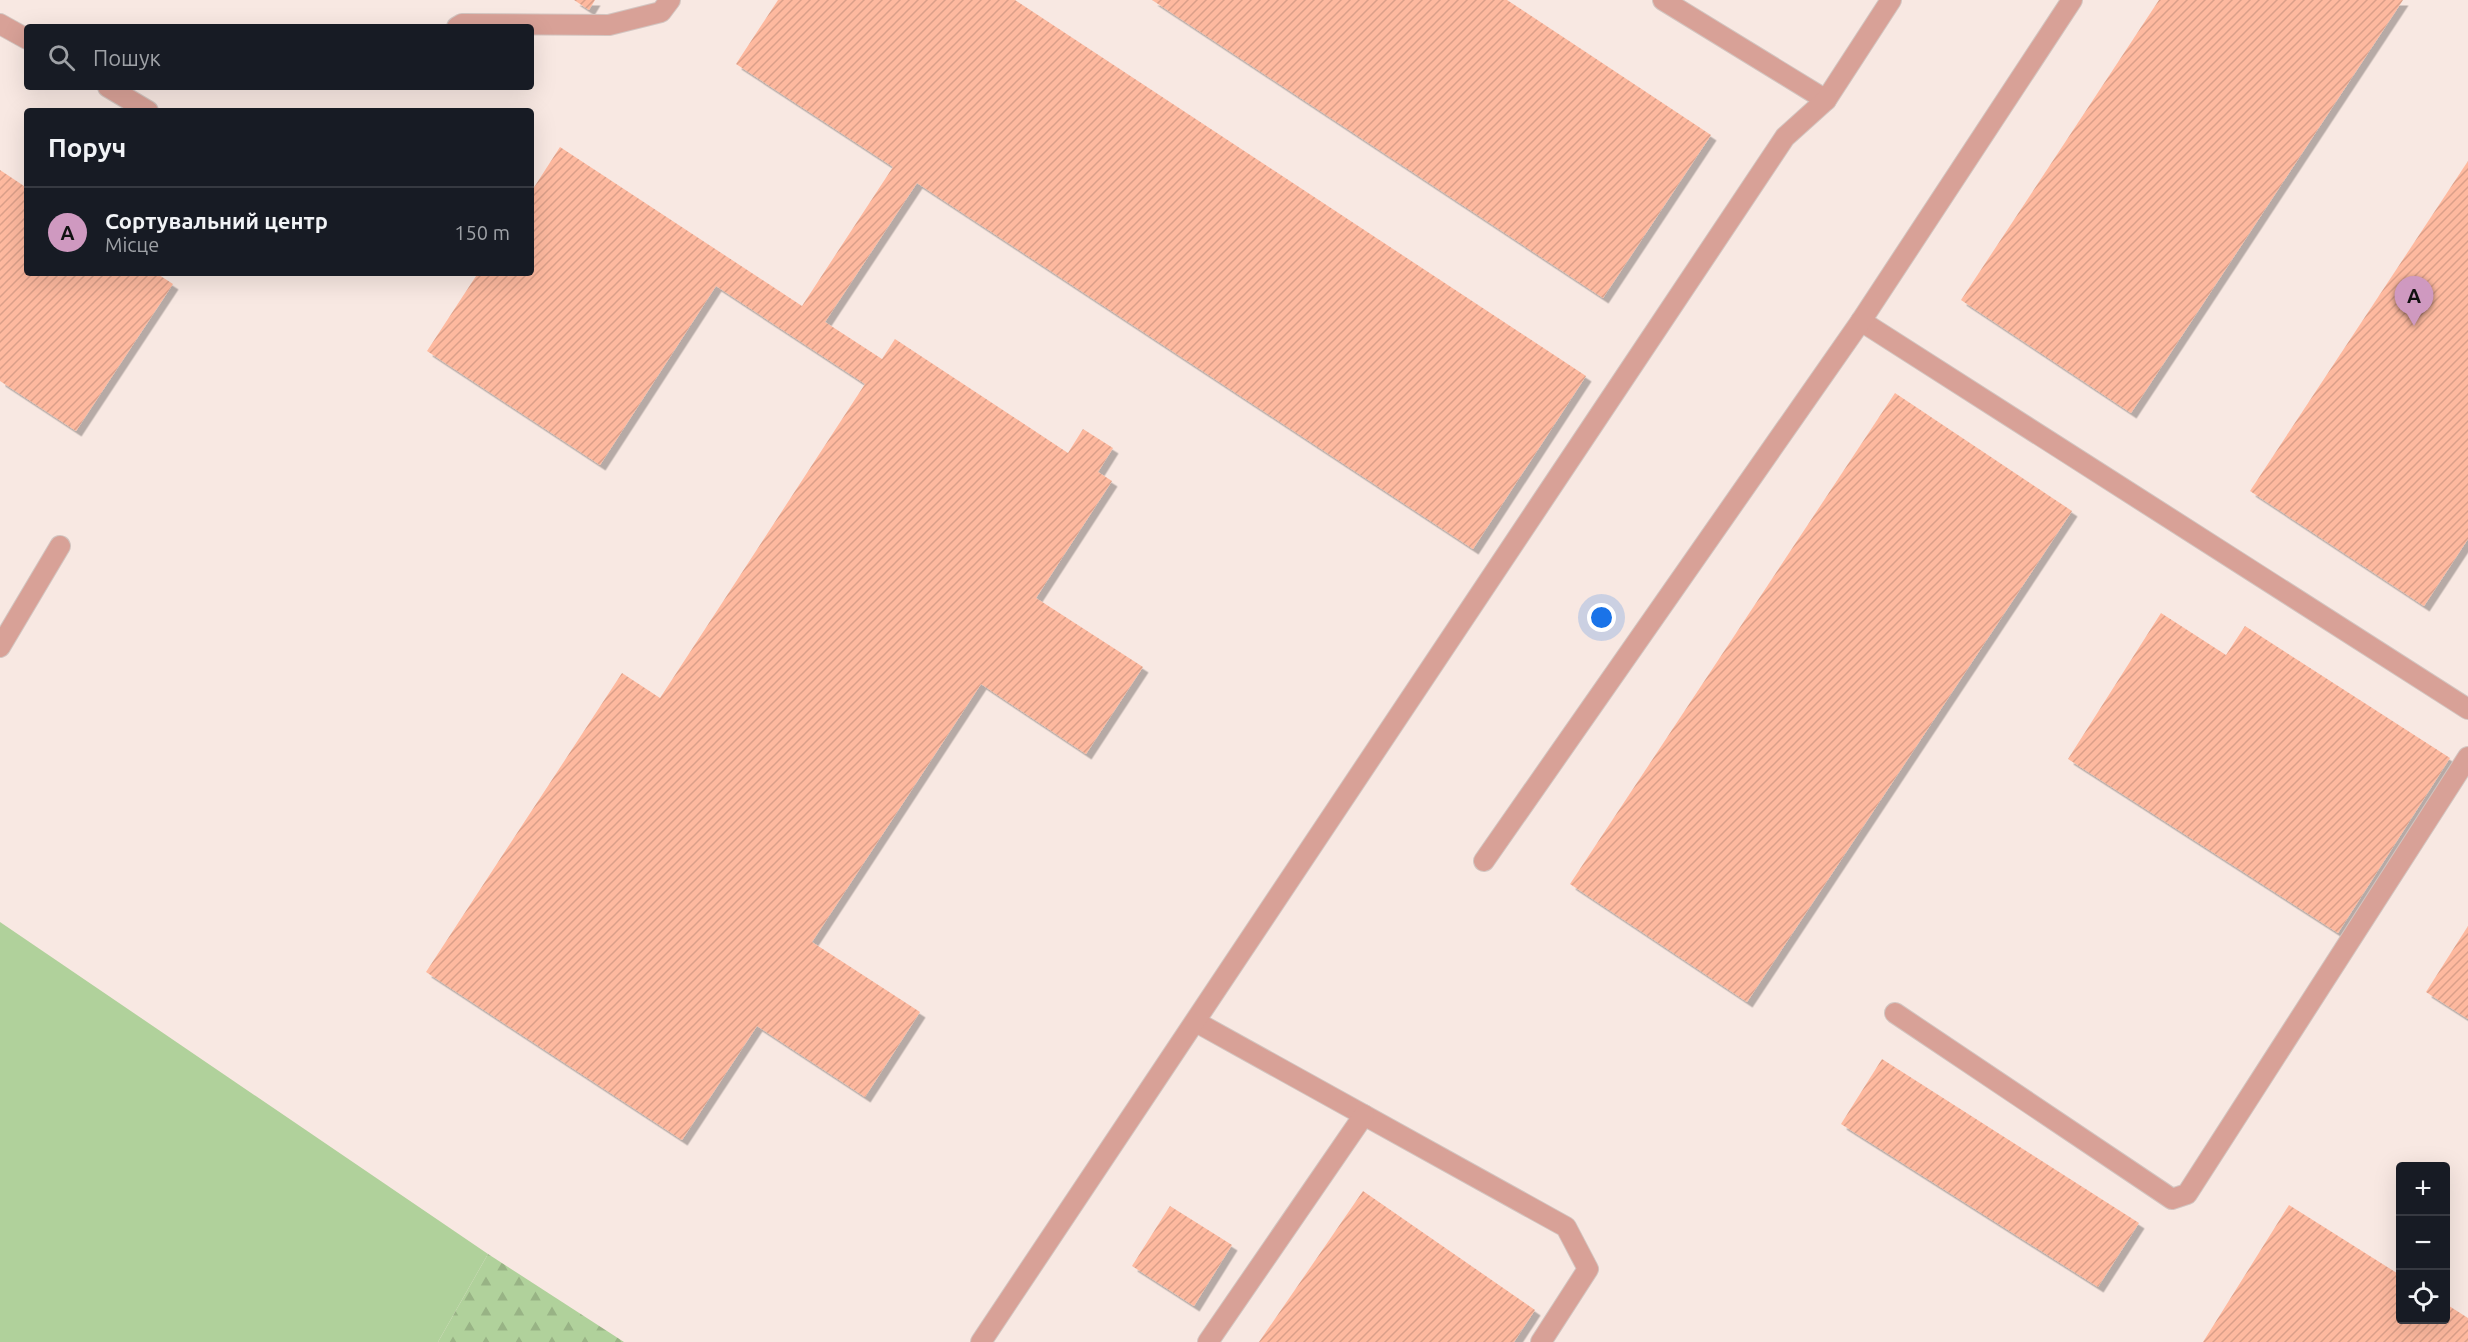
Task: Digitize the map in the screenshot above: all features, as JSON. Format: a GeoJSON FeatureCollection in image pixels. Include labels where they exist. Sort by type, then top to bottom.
{"type":"FeatureCollection","features":[{"type":"Feature","properties":{"kind":"lane"},"geometry":{"type":"LineString","coordinates":[[534,25],[609,26],[661,12],[669,0]]}},
{"type":"Feature","properties":{"kind":"lane"},"geometry":{"type":"LineString","coordinates":[[1663,0],[1827,100]]}},
{"type":"Feature","properties":{"kind":"lane"},"geometry":{"type":"LineString","coordinates":[[981,1342],[1785,137],[1827,100],[1891,0]]}},
{"type":"Feature","properties":{"kind":"lane"},"geometry":{"type":"LineString","coordinates":[[1484,861],[1861,321],[2072,0]]}},
{"type":"Feature","properties":{"kind":"lane"},"geometry":{"type":"LineString","coordinates":[[0,24],[24,37]]}},
{"type":"Feature","properties":{"kind":"lane"},"geometry":{"type":"LineString","coordinates":[[113,90],[143,108]]}},
{"type":"Feature","properties":{"kind":"lane"},"geometry":{"type":"LineString","coordinates":[[1861,321],[2468,709]]}},
{"type":"Feature","properties":{"kind":"lane"},"geometry":{"type":"LineString","coordinates":[[0,647],[60,546]]}},
{"type":"Feature","properties":{"kind":"lane"},"geometry":{"type":"LineString","coordinates":[[1895,1013],[2172,1198],[2187,1194],[2468,757]]}},
{"type":"Feature","properties":{"kind":"lane"},"geometry":{"type":"LineString","coordinates":[[1196,1022],[1566,1227],[1588,1269],[1541,1342]]}},
{"type":"Feature","properties":{"kind":"lane"},"geometry":{"type":"LineString","coordinates":[[1208,1342],[1364,1115]]}},
{"type":"Feature","properties":{"kind":"green space"},"geometry":{"type":"Polygon","coordinates":[[[0,922],[488,1254],[438,1342],[0,1342],[0,922]]]}},
{"type":"Feature","properties":{"kind":"green space"},"geometry":{"type":"Polygon","coordinates":[[[488,1254],[624,1342],[438,1342],[488,1254]]]}},
{"type":"Feature","properties":{"kind":"building"},"geometry":{"type":"Polygon","coordinates":[[[574,0],[595,0],[589,10],[574,0]]]}},
{"type":"Feature","properties":{"kind":"building"},"geometry":{"type":"Polygon","coordinates":[[[778,0],[1015,0],[1586,376],[1473,549],[917,183],[825,322],[882,359],[895,339],[1068,453],[1083,429],[1113,448],[1098,472],[1112,481],[1036,598],[1143,667],[1086,754],[981,684],[812,942],[920,1012],[865,1097],[757,1026],[682,1140],[426,972],[622,673],[660,698],[865,384],[716,286],[600,465],[427,351],[476,276],[534,276],[534,187],[560,147],[802,306],[893,167],[736,64],[778,0]]]}},
{"type":"Feature","properties":{"kind":"building"},"geometry":{"type":"Polygon","coordinates":[[[1152,0],[1507,0],[1711,135],[1603,298],[1152,0]]]}},
{"type":"Feature","properties":{"kind":"building"},"geometry":{"type":"Polygon","coordinates":[[[2159,0],[2403,0],[2131,413],[1961,300],[2159,0]]]}},
{"type":"Feature","properties":{"kind":"building"},"geometry":{"type":"Polygon","coordinates":[[[2468,161],[2468,539],[2424,606],[2250,491],[2468,161]]]}},
{"type":"Feature","properties":{"kind":"building"},"geometry":{"type":"Polygon","coordinates":[[[0,170],[24,186],[24,276],[161,276],[173,284],[76,431],[0,381],[0,170]]]}},
{"type":"Feature","properties":{"kind":"building"},"geometry":{"type":"Polygon","coordinates":[[[1895,393],[2072,511],[1747,1002],[1570,884],[1895,393]]]}},
{"type":"Feature","properties":{"kind":"building"},"geometry":{"type":"Polygon","coordinates":[[[2161,613],[2226,655],[2245,626],[2450,758],[2338,933],[2068,759],[2161,613]]]}},
{"type":"Feature","properties":{"kind":"building"},"geometry":{"type":"Polygon","coordinates":[[[2468,926],[2468,1019],[2426,992],[2468,926]]]}},
{"type":"Feature","properties":{"kind":"building"},"geometry":{"type":"Polygon","coordinates":[[[1882,1059],[2139,1223],[2098,1287],[1841,1124],[1882,1059]]]}},
{"type":"Feature","properties":{"kind":"building"},"geometry":{"type":"Polygon","coordinates":[[[1363,1191],[1535,1310],[1514,1342],[1259,1342],[1363,1191]]]}},
{"type":"Feature","properties":{"kind":"building"},"geometry":{"type":"Polygon","coordinates":[[[2289,1205],[2396,1272],[2396,1324],[2450,1324],[2450,1307],[2468,1318],[2468,1342],[2203,1342],[2289,1205]]]}},
{"type":"Feature","properties":{"kind":"building"},"geometry":{"type":"Polygon","coordinates":[[[1170,1206],[1232,1245],[1194,1306],[1132,1266],[1170,1206]]]}},
{"type":"Feature","properties":{"kind":"place","name":"Сортувальний центр"},"geometry":{"type":"Point","coordinates":[2414,326]}}]}
